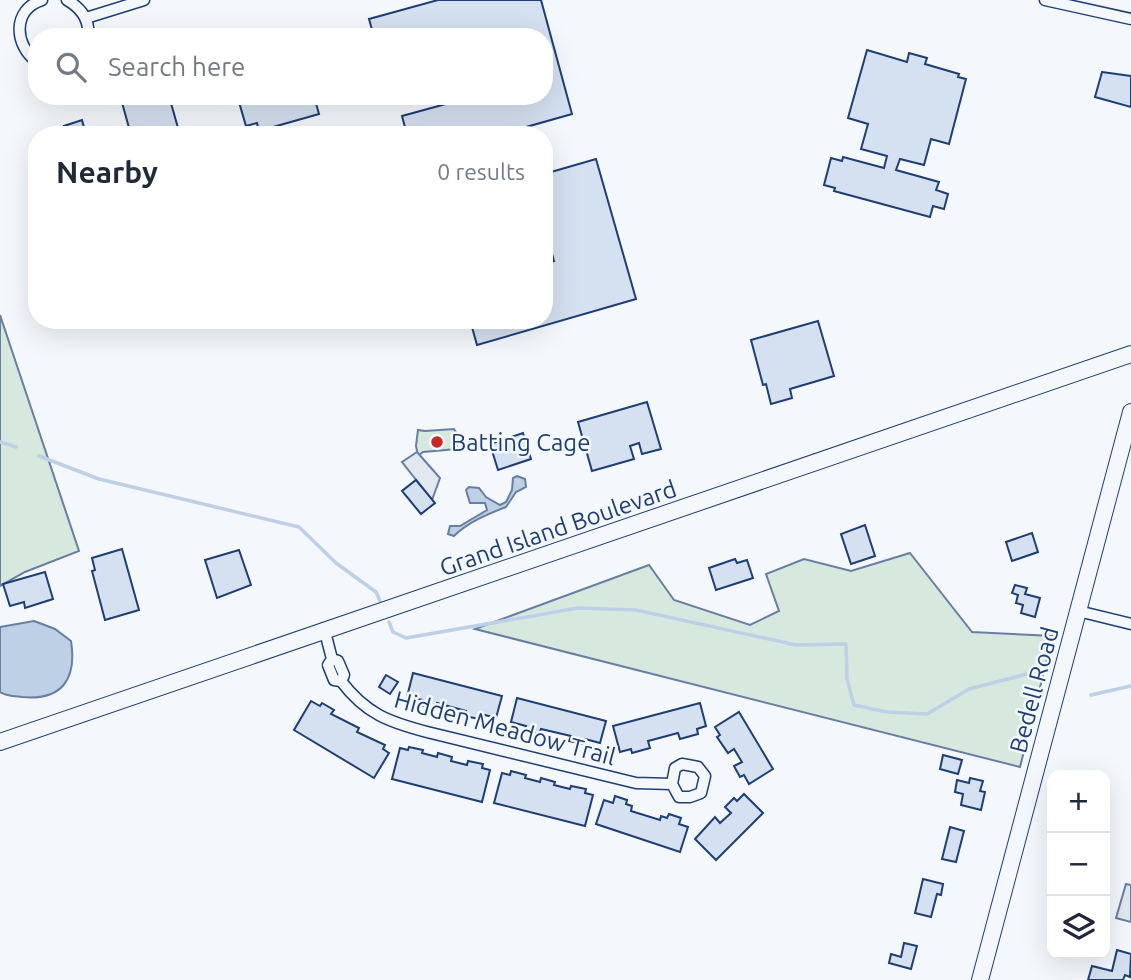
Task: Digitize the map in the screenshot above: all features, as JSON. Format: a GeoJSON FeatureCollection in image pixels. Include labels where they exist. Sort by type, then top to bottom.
{"type":"FeatureCollection","features":[{"type":"Feature","properties":{"kind":"main road","name":"Grand Island Boulevard"},"geometry":{"type":"LineString","coordinates":[[0,742],[1131,354]]}},
{"type":"Feature","properties":{"kind":"main road","name":"Bedell Road"},"geometry":{"type":"LineString","coordinates":[[980,980],[1131,412]]}},
{"type":"Feature","properties":{"kind":"street"},"geometry":{"type":"LineString","coordinates":[[28,55],[21,45],[20,23],[27,9],[42,0]]}},
{"type":"Feature","properties":{"kind":"street"},"geometry":{"type":"LineString","coordinates":[[67,0],[79,8],[86,18],[87,28]]}},
{"type":"Feature","properties":{"kind":"street"},"geometry":{"type":"LineString","coordinates":[[86,18],[144,0]]}},
{"type":"Feature","properties":{"kind":"street"},"geometry":{"type":"LineString","coordinates":[[1045,0],[1131,19]]}},
{"type":"Feature","properties":{"kind":"street"},"geometry":{"type":"LineString","coordinates":[[1078,611],[1131,624]]}},
{"type":"Feature","properties":{"kind":"street","name":"Hidden Meadow Trail"},"geometry":{"type":"LineString","coordinates":[[325,632],[332,659],[328,664],[334,680],[341,681],[351,695],[372,713],[396,724],[636,783],[672,785]]}},
{"type":"Feature","properties":{"kind":"shaded area"},"geometry":{"type":"Polygon","coordinates":[[[0,315],[79,551],[25,572],[0,586],[0,315]]]}},
{"type":"Feature","properties":{"kind":"shaded area","name":"Batting Cage"},"geometry":{"type":"Polygon","coordinates":[[[454,429],[457,434],[457,449],[423,452],[418,456],[418,430],[454,429]]]}},
{"type":"Feature","properties":{"kind":"shaded area"},"geometry":{"type":"Polygon","coordinates":[[[417,452],[440,478],[432,500],[402,462],[417,452]]]}},
{"type":"Feature","properties":{"kind":"shaded area"},"geometry":{"type":"Polygon","coordinates":[[[910,553],[972,632],[1053,636],[1020,767],[475,629],[649,565],[674,600],[750,625],[779,611],[766,574],[804,559],[851,571],[910,553]]]}},
{"type":"Feature","properties":{"kind":"shaded area"},"geometry":{"type":"Polygon","coordinates":[[[1126,884],[1131,885],[1131,922],[1116,918],[1126,884]]]}},
{"type":"Feature","properties":{"kind":"water"},"geometry":{"type":"Polygon","coordinates":[[[517,476],[525,479],[526,487],[516,492],[506,507],[472,523],[454,536],[448,534],[450,526],[460,526],[487,510],[485,503],[470,503],[466,490],[469,487],[479,488],[486,497],[500,505],[506,502],[512,490],[513,478],[517,476]]]}},
{"type":"Feature","properties":{"kind":"water"},"geometry":{"type":"Polygon","coordinates":[[[34,621],[55,629],[71,641],[72,666],[69,676],[64,685],[47,695],[22,697],[0,692],[0,627],[34,621]]]}},
{"type":"Feature","properties":{"kind":"building"},"geometry":{"type":"Polygon","coordinates":[[[438,0],[541,0],[549,28],[372,28],[369,19],[438,0]]]}},
{"type":"Feature","properties":{"kind":"building"},"geometry":{"type":"Polygon","coordinates":[[[553,44],[572,114],[530,126],[405,126],[402,116],[442,105],[553,105],[553,44]]]}},
{"type":"Feature","properties":{"kind":"building"},"geometry":{"type":"Polygon","coordinates":[[[867,50],[907,62],[909,53],[927,58],[925,64],[959,74],[958,77],[966,79],[949,144],[931,139],[924,165],[900,159],[896,170],[939,182],[936,190],[948,194],[944,209],[933,206],[930,217],[834,191],[835,188],[824,185],[831,158],[842,161],[843,157],[884,168],[887,156],[861,149],[868,124],[848,118],[867,50]]]}},
{"type":"Feature","properties":{"kind":"building"},"geometry":{"type":"Polygon","coordinates":[[[1102,72],[1131,76],[1131,107],[1095,97],[1102,72]]]}},
{"type":"Feature","properties":{"kind":"building"},"geometry":{"type":"Polygon","coordinates":[[[123,105],[172,105],[177,126],[128,126],[123,105]]]}},
{"type":"Feature","properties":{"kind":"building"},"geometry":{"type":"Polygon","coordinates":[[[240,105],[316,105],[319,114],[277,126],[258,126],[257,123],[246,126],[240,105]]]}},
{"type":"Feature","properties":{"kind":"building"},"geometry":{"type":"Polygon","coordinates":[[[82,120],[84,126],[64,126],[82,120]]]}},
{"type":"Feature","properties":{"kind":"building"},"geometry":{"type":"Polygon","coordinates":[[[596,159],[636,299],[553,323],[553,171],[596,159]]]}},
{"type":"Feature","properties":{"kind":"building"},"geometry":{"type":"Polygon","coordinates":[[[818,321],[834,376],[790,389],[792,398],[771,404],[751,340],[818,321]]]}},
{"type":"Feature","properties":{"kind":"building"},"geometry":{"type":"Polygon","coordinates":[[[473,329],[532,329],[477,345],[473,329]]]}},
{"type":"Feature","properties":{"kind":"building"},"geometry":{"type":"Polygon","coordinates":[[[647,402],[661,449],[642,454],[639,443],[630,446],[634,459],[592,471],[578,422],[647,402]]]}},
{"type":"Feature","properties":{"kind":"building"},"geometry":{"type":"Polygon","coordinates":[[[523,433],[531,459],[498,470],[490,444],[523,433]]]}},
{"type":"Feature","properties":{"kind":"building"},"geometry":{"type":"Polygon","coordinates":[[[416,480],[435,503],[421,514],[402,491],[416,480]]]}},
{"type":"Feature","properties":{"kind":"building"},"geometry":{"type":"Polygon","coordinates":[[[865,525],[875,556],[851,564],[841,534],[865,525]]]}},
{"type":"Feature","properties":{"kind":"building"},"geometry":{"type":"Polygon","coordinates":[[[1032,533],[1038,552],[1012,561],[1006,542],[1032,533]]]}},
{"type":"Feature","properties":{"kind":"building"},"geometry":{"type":"Polygon","coordinates":[[[122,549],[139,610],[105,620],[92,571],[95,570],[92,558],[122,549]]]}},
{"type":"Feature","properties":{"kind":"building"},"geometry":{"type":"Polygon","coordinates":[[[239,550],[251,585],[217,598],[205,560],[239,550]]]}},
{"type":"Feature","properties":{"kind":"building"},"geometry":{"type":"Polygon","coordinates":[[[735,559],[737,563],[747,560],[753,578],[716,590],[709,568],[735,559]]]}},
{"type":"Feature","properties":{"kind":"building"},"geometry":{"type":"Polygon","coordinates":[[[45,572],[53,599],[25,608],[24,602],[10,606],[3,584],[45,572]]]}},
{"type":"Feature","properties":{"kind":"building"},"geometry":{"type":"Polygon","coordinates":[[[1015,585],[1027,588],[1025,594],[1040,598],[1035,617],[1021,613],[1023,605],[1016,603],[1018,595],[1012,593],[1015,585]]]}},
{"type":"Feature","properties":{"kind":"building"},"geometry":{"type":"Polygon","coordinates":[[[413,673],[502,696],[496,718],[481,714],[479,719],[465,716],[466,711],[437,703],[435,708],[421,705],[423,700],[407,697],[413,673]]]}},
{"type":"Feature","properties":{"kind":"building"},"geometry":{"type":"Polygon","coordinates":[[[386,675],[398,682],[390,694],[379,687],[386,675]]]}},
{"type":"Feature","properties":{"kind":"building"},"geometry":{"type":"Polygon","coordinates":[[[517,698],[606,721],[600,743],[585,739],[583,744],[569,741],[571,736],[541,729],[539,734],[525,730],[526,726],[511,722],[517,698]]]}},
{"type":"Feature","properties":{"kind":"building"},"geometry":{"type":"Polygon","coordinates":[[[311,701],[320,706],[322,703],[334,710],[331,714],[359,728],[357,732],[385,745],[383,749],[389,753],[374,778],[294,730],[311,701]]]}},
{"type":"Feature","properties":{"kind":"building"},"geometry":{"type":"Polygon","coordinates":[[[700,703],[706,726],[697,729],[698,734],[680,739],[678,733],[648,741],[650,748],[632,753],[631,749],[620,752],[613,726],[700,703]]]}},
{"type":"Feature","properties":{"kind":"building"},"geometry":{"type":"Polygon","coordinates":[[[739,712],[773,769],[749,784],[744,775],[740,777],[734,766],[742,762],[734,749],[728,753],[717,737],[720,735],[715,727],[739,712]]]}},
{"type":"Feature","properties":{"kind":"building"},"geometry":{"type":"Polygon","coordinates":[[[409,747],[437,757],[438,753],[452,757],[451,761],[467,765],[468,761],[483,764],[482,768],[490,770],[482,802],[392,779],[400,748],[408,750],[409,747]]]}},
{"type":"Feature","properties":{"kind":"building"},"geometry":{"type":"Polygon","coordinates":[[[943,755],[962,760],[958,774],[940,769],[943,755]]]}},
{"type":"Feature","properties":{"kind":"building"},"geometry":{"type":"Polygon","coordinates":[[[511,771],[540,782],[541,778],[570,789],[571,786],[586,789],[585,793],[593,795],[585,826],[494,803],[502,773],[510,775],[511,771]]]}},
{"type":"Feature","properties":{"kind":"building"},"geometry":{"type":"Polygon","coordinates":[[[970,778],[983,781],[980,791],[985,792],[981,810],[961,805],[963,794],[955,792],[957,780],[969,783],[970,778]]]}},
{"type":"Feature","properties":{"kind":"building"},"geometry":{"type":"Polygon","coordinates":[[[744,794],[763,813],[716,860],[695,839],[715,817],[720,823],[731,813],[725,807],[734,798],[737,801],[744,794]]]}},
{"type":"Feature","properties":{"kind":"building"},"geometry":{"type":"Polygon","coordinates":[[[615,796],[627,800],[626,804],[632,806],[631,811],[660,820],[661,816],[667,818],[669,814],[681,818],[679,824],[688,827],[680,852],[596,824],[604,800],[613,803],[615,796]]]}},
{"type":"Feature","properties":{"kind":"building"},"geometry":{"type":"Polygon","coordinates":[[[950,827],[964,831],[956,862],[942,859],[950,827]]]}},
{"type":"Feature","properties":{"kind":"building"},"geometry":{"type":"Polygon","coordinates":[[[923,879],[943,884],[941,895],[937,894],[931,917],[915,913],[923,879]]]}},
{"type":"Feature","properties":{"kind":"building"},"geometry":{"type":"Polygon","coordinates":[[[904,943],[917,946],[911,969],[889,963],[891,954],[901,957],[904,943]]]}},
{"type":"Feature","properties":{"kind":"building"},"geometry":{"type":"Polygon","coordinates":[[[1117,950],[1131,954],[1130,977],[1125,975],[1123,980],[1088,980],[1092,966],[1112,971],[1117,950]]]}},
{"type":"Feature","properties":{"kind":"waterway"},"geometry":{"type":"LineString","coordinates":[[0,442],[16,447]]}},
{"type":"Feature","properties":{"kind":"waterway"},"geometry":{"type":"LineString","coordinates":[[39,456],[99,479],[299,527],[336,563],[376,592],[380,601]]}},
{"type":"Feature","properties":{"kind":"waterway"},"geometry":{"type":"LineString","coordinates":[[389,622],[393,632],[406,638],[578,608],[636,610],[796,645],[846,644],[847,679],[854,705],[887,712],[927,714],[969,689],[1027,674],[1041,678]]}},
{"type":"Feature","properties":{"kind":"waterway"},"geometry":{"type":"LineString","coordinates":[[1091,695],[1131,686]]}},
{"type":"Feature","properties":{"kind":"place","name":"Batting Cage"},"geometry":{"type":"Point","coordinates":[437,442]}}]}
